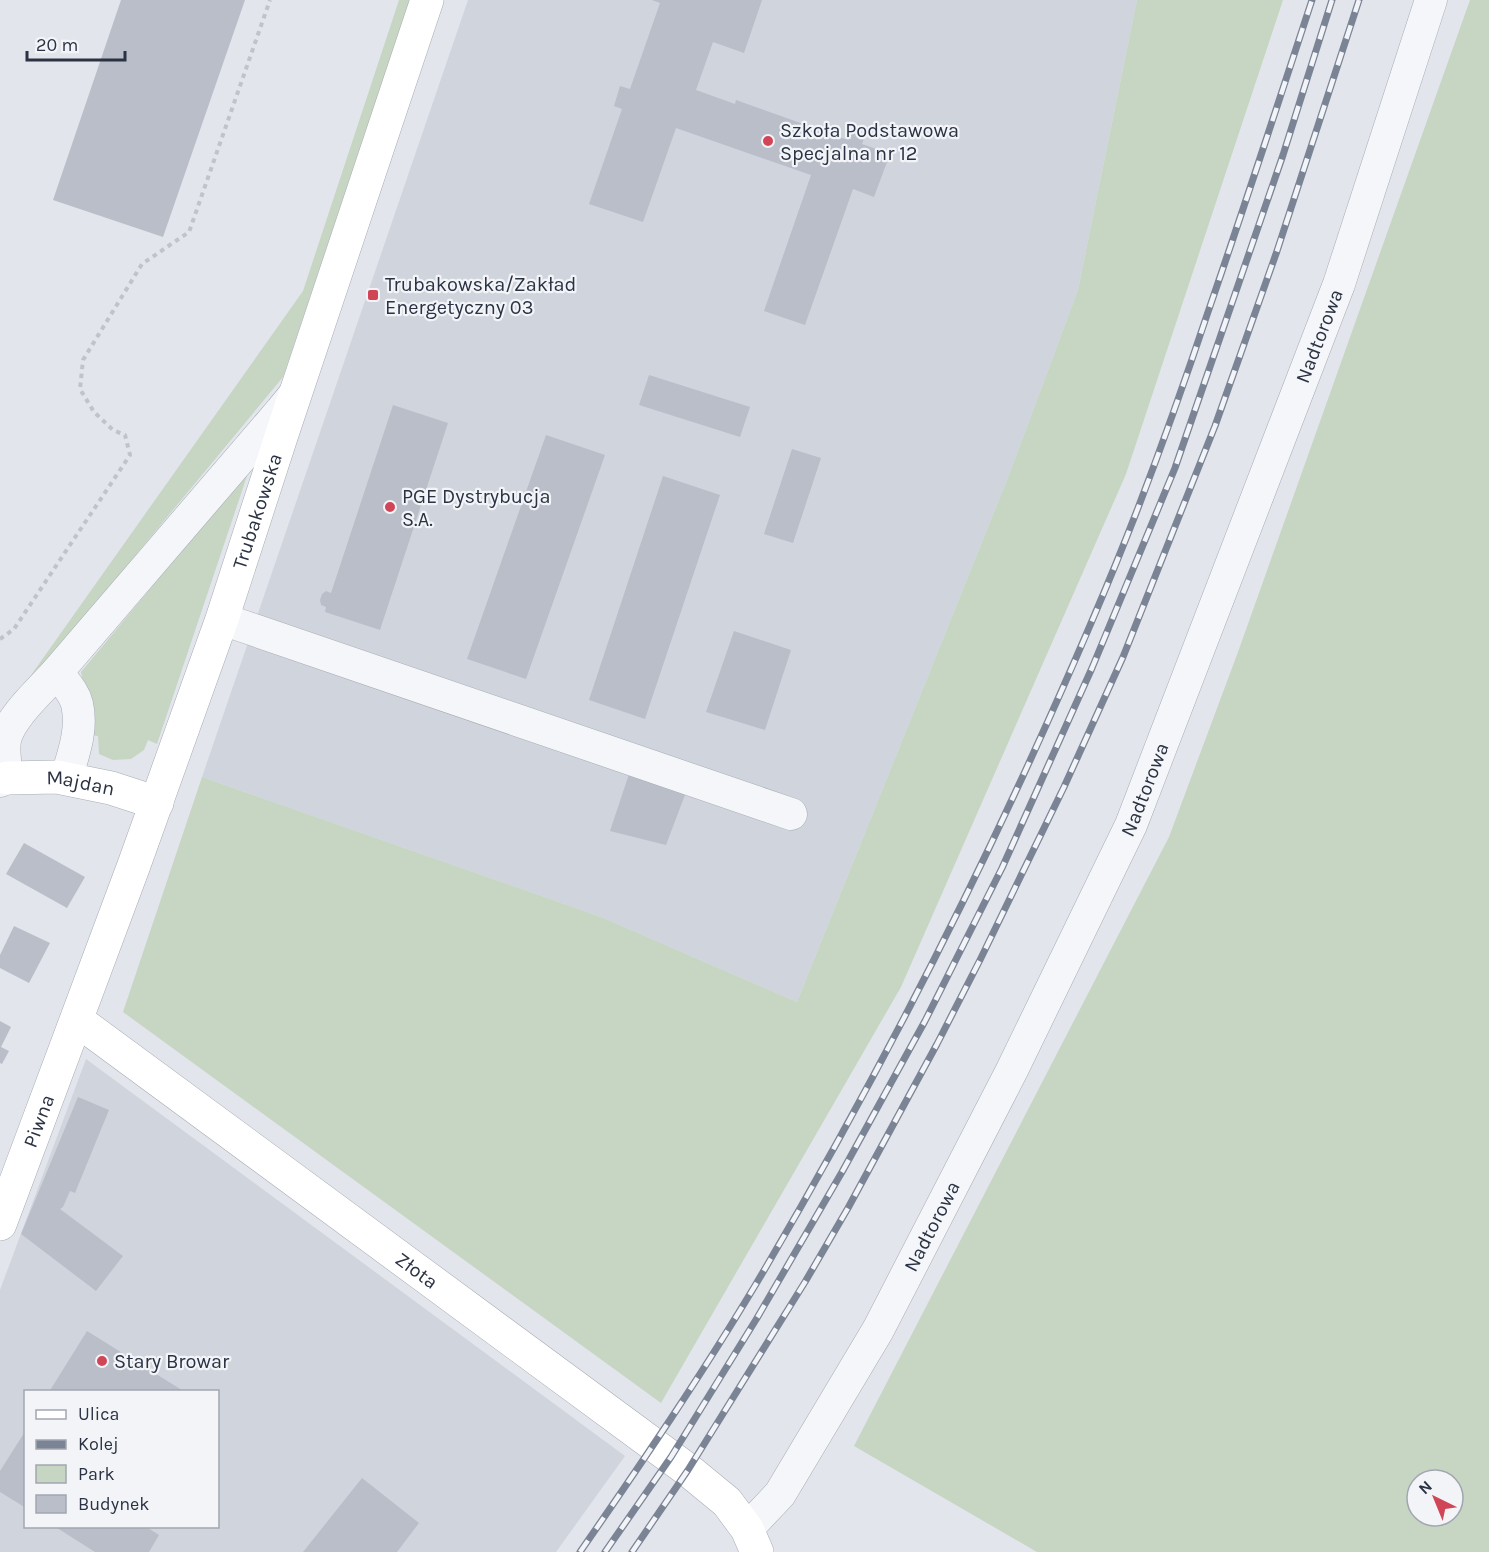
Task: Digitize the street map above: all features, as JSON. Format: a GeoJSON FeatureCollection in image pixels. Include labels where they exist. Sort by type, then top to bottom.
{"type":"FeatureCollection","features":[{"type":"Feature","properties":{"kind":"street","name":"Trubakowska"},"geometry":{"type":"LineString","coordinates":[[77,1020],[222,619],[428,0]]}},
{"type":"Feature","properties":{"kind":"street","name":"Nadtorowa"},"geometry":{"type":"LineString","coordinates":[[752,1540],[878,1330],[1012,1071],[1131,825],[1339,284],[1431,0]]}},
{"type":"Feature","properties":{"kind":"street"},"geometry":{"type":"LineString","coordinates":[[3,779],[5,743],[8,730],[16,718],[296,392]]}},
{"type":"Feature","properties":{"kind":"street"},"geometry":{"type":"LineString","coordinates":[[222,619],[791,814]]}},
{"type":"Feature","properties":{"kind":"street"},"geometry":{"type":"LineString","coordinates":[[57,672],[76,703],[79,718],[78,740],[66,779]]}},
{"type":"Feature","properties":{"kind":"street","name":"Majdan"},"geometry":{"type":"LineString","coordinates":[[3,779],[57,777],[111,788],[157,803]]}},
{"type":"Feature","properties":{"kind":"street","name":"Złota"},"geometry":{"type":"LineString","coordinates":[[77,1020],[688,1470],[728,1502],[752,1540]]}},
{"type":"Feature","properties":{"kind":"street","name":"Piwna"},"geometry":{"type":"LineString","coordinates":[[0,1224],[77,1020]]}},
{"type":"Feature","properties":{"kind":"path"},"geometry":{"type":"LineString","coordinates":[[0,639],[14,629],[130,455],[125,435],[113,430],[94,412],[80,389],[83,360],[142,264],[189,232],[270,0]]}},
{"type":"Feature","properties":{"kind":"shaded area"},"geometry":{"type":"Polygon","coordinates":[[[468,0],[1137,0],[1078,290],[1009,475],[797,1002],[601,917],[202,777],[468,0]]]}},
{"type":"Feature","properties":{"kind":"shaded area","name":"Stary Browar"},"geometry":{"type":"Polygon","coordinates":[[[86,1059],[625,1456],[556,1552],[0,1552],[0,1290],[86,1059]]]}},
{"type":"Feature","properties":{"kind":"green space"},"geometry":{"type":"Polygon","coordinates":[[[399,0],[410,0],[283,377],[0,719],[303,291],[399,0]]]}},
{"type":"Feature","properties":{"kind":"green space"},"geometry":{"type":"Polygon","coordinates":[[[1137,0],[1283,0],[1126,474],[901,987],[661,1403],[123,1012],[202,777],[601,917],[797,1002],[1009,475],[1078,290],[1137,0]]]}},
{"type":"Feature","properties":{"kind":"green space"},"geometry":{"type":"Polygon","coordinates":[[[1470,0],[1489,0],[1489,1552],[1037,1552],[854,1446],[1169,837],[1238,652],[1470,0]]]}},
{"type":"Feature","properties":{"kind":"green space"},"geometry":{"type":"Polygon","coordinates":[[[249,470],[157,744],[148,740],[144,750],[131,759],[113,760],[99,754],[98,736],[91,735],[81,672],[249,470]]]}},
{"type":"Feature","properties":{"kind":"building"},"geometry":{"type":"Polygon","coordinates":[[[121,0],[245,0],[163,237],[53,200],[121,0]]]}},
{"type":"Feature","properties":{"kind":"building"},"geometry":{"type":"Polygon","coordinates":[[[652,0],[762,0],[744,53],[713,42],[696,90],[735,104],[736,100],[845,139],[848,130],[865,136],[862,144],[890,154],[874,197],[853,189],[805,325],[764,311],[811,175],[676,128],[643,222],[589,204],[622,109],[614,106],[620,86],[630,89],[660,3],[652,0]]]}},
{"type":"Feature","properties":{"kind":"building"},"geometry":{"type":"Polygon","coordinates":[[[649,375],[750,407],[740,437],[639,405],[649,375]]]}},
{"type":"Feature","properties":{"kind":"building","name":"PGE Dystrybucja S.A."},"geometry":{"type":"Polygon","coordinates":[[[393,405],[448,423],[380,630],[325,612],[326,607],[321,605],[320,600],[326,591],[331,593],[393,405]]]}},
{"type":"Feature","properties":{"kind":"building"},"geometry":{"type":"Polygon","coordinates":[[[546,435],[605,455],[526,679],[467,659],[546,435]]]}},
{"type":"Feature","properties":{"kind":"building"},"geometry":{"type":"Polygon","coordinates":[[[792,449],[821,458],[793,543],[764,534],[792,449]]]}},
{"type":"Feature","properties":{"kind":"building"},"geometry":{"type":"Polygon","coordinates":[[[663,476],[720,495],[645,719],[589,700],[663,476]]]}},
{"type":"Feature","properties":{"kind":"building"},"geometry":{"type":"Polygon","coordinates":[[[734,631],[791,650],[765,730],[706,712],[734,631]]]}},
{"type":"Feature","properties":{"kind":"building"},"geometry":{"type":"Polygon","coordinates":[[[630,771],[688,787],[666,845],[610,831],[630,771]]]}},
{"type":"Feature","properties":{"kind":"building"},"geometry":{"type":"Polygon","coordinates":[[[24,843],[85,877],[67,908],[6,874],[24,843]]]}},
{"type":"Feature","properties":{"kind":"building"},"geometry":{"type":"Polygon","coordinates":[[[14,926],[50,943],[29,983],[0,968],[0,955],[14,926]]]}},
{"type":"Feature","properties":{"kind":"building"},"geometry":{"type":"Polygon","coordinates":[[[0,1021],[11,1027],[1,1047],[9,1051],[2,1064],[0,1063],[0,1021]]]}},
{"type":"Feature","properties":{"kind":"building"},"geometry":{"type":"Polygon","coordinates":[[[78,1097],[109,1110],[75,1193],[70,1191],[60,1209],[123,1256],[96,1291],[21,1234],[78,1097]]]}},
{"type":"Feature","properties":{"kind":"building","name":"Stary Browar"},"geometry":{"type":"Polygon","coordinates":[[[87,1331],[182,1390],[50,1390],[87,1331]]]}},
{"type":"Feature","properties":{"kind":"building"},"geometry":{"type":"Polygon","coordinates":[[[24,1433],[24,1507],[0,1492],[0,1471],[24,1433]]]}},
{"type":"Feature","properties":{"kind":"building"},"geometry":{"type":"Polygon","coordinates":[[[362,1478],[419,1523],[397,1552],[303,1552],[362,1478]]]}},
{"type":"Feature","properties":{"kind":"building"},"geometry":{"type":"Polygon","coordinates":[[[57,1528],[148,1528],[159,1535],[149,1552],[95,1552],[57,1528]]]}},
{"type":"Feature","properties":{"kind":"railway"},"geometry":{"type":"LineString","coordinates":[[580,1552],[648,1453],[756,1284],[862,1097],[992,843],[1082,644],[1147,484],[1183,386],[1312,0]]}},
{"type":"Feature","properties":{"kind":"railway"},"geometry":{"type":"LineString","coordinates":[[605,1552],[671,1457],[757,1318],[842,1172],[925,1021],[1002,868],[1092,668],[1175,468],[1283,155],[1332,0]]}},
{"type":"Feature","properties":{"kind":"railway"},"geometry":{"type":"LineString","coordinates":[[632,1552],[688,1470],[805,1282],[848,1208],[937,1044],[1064,787],[1123,657],[1215,426],[1277,251],[1359,0]]}},
{"type":"Feature","properties":{"kind":"place","name":"Szkoła Podstawowa Specjalna nr 12"},"geometry":{"type":"Point","coordinates":[768,141]}},
{"type":"Feature","properties":{"kind":"place","name":"Trubakowska/Zakład Energetyczny 03"},"geometry":{"type":"Point","coordinates":[373,295]}},
{"type":"Feature","properties":{"kind":"place","name":"PGE Dystrybucja S.A."},"geometry":{"type":"Point","coordinates":[390,507]}},
{"type":"Feature","properties":{"kind":"place","name":"Stary Browar"},"geometry":{"type":"Point","coordinates":[102,1361]}}]}
